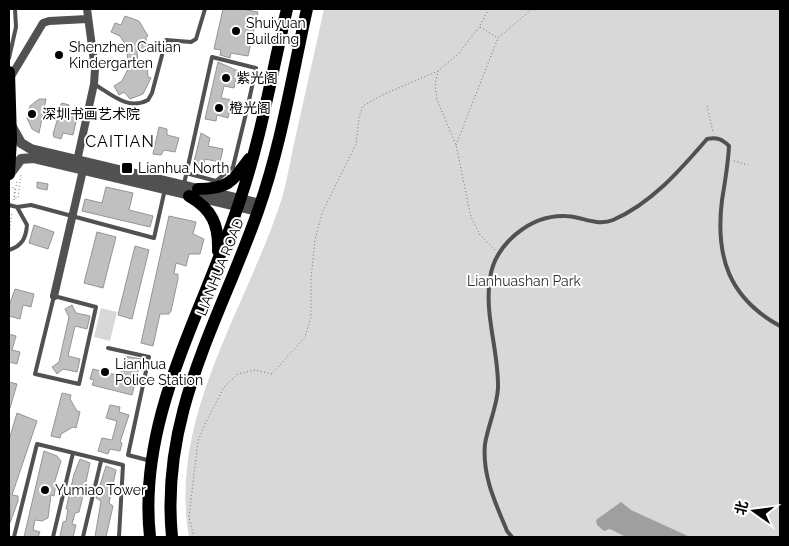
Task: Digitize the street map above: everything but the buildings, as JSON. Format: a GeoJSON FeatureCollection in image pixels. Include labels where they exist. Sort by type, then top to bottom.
{"type":"FeatureCollection","features":[{"type":"Feature","properties":{"kind":"main road","name":"LIANHUA ROAD"},"geometry":{"type":"LineString","coordinates":[[150,537],[148,502],[151,461],[166,395],[240,203],[254,153],[286,9]]}},
{"type":"Feature","properties":{"kind":"main road","name":"LIANHUA ROAD"},"geometry":{"type":"LineString","coordinates":[[172,537],[170,500],[172,464],[185,400],[260,207],[308,9]]}},
{"type":"Feature","properties":{"kind":"main road"},"geometry":{"type":"LineString","coordinates":[[9,72],[13,175]]}},
{"type":"Feature","properties":{"kind":"main road"},"geometry":{"type":"LineString","coordinates":[[190,190],[217,188],[228,184],[254,153]]}},
{"type":"Feature","properties":{"kind":"main road"},"geometry":{"type":"LineString","coordinates":[[190,190],[212,216],[218,231],[217,260]]}},
{"type":"Feature","properties":{"kind":"street"},"geometry":{"type":"LineString","coordinates":[[54,296],[71,216],[94,84],[93,51],[87,9]]}},
{"type":"Feature","properties":{"kind":"street"},"geometry":{"type":"LineString","coordinates":[[9,80],[43,24],[50,21],[87,19]]}},
{"type":"Feature","properties":{"kind":"street"},"geometry":{"type":"LineString","coordinates":[[10,123],[16,137],[25,147],[80,165],[260,207]]}},
{"type":"Feature","properties":{"kind":"street"},"geometry":{"type":"LineString","coordinates":[[13,175],[18,161],[28,158],[80,165]]}},
{"type":"Feature","properties":{"kind":"lane"},"geometry":{"type":"LineString","coordinates":[[9,58],[16,27],[15,9]]}},
{"type":"Feature","properties":{"kind":"lane"},"geometry":{"type":"LineString","coordinates":[[94,84],[120,100],[133,105],[148,100],[152,93],[166,40],[191,42],[196,39],[205,9]]}},
{"type":"Feature","properties":{"kind":"lane"},"geometry":{"type":"LineString","coordinates":[[186,173],[216,181],[232,167],[256,68],[212,57],[186,173],[190,190]]}},
{"type":"Feature","properties":{"kind":"lane"},"geometry":{"type":"LineString","coordinates":[[248,106],[264,109]]}},
{"type":"Feature","properties":{"kind":"lane"},"geometry":{"type":"LineString","coordinates":[[512,537],[506,531],[485,473],[486,443],[498,388],[490,310],[490,278],[498,254],[511,238],[526,225],[552,217],[565,216],[605,222],[634,209],[674,177],[707,139],[714,137],[723,140],[729,146],[722,202],[721,235],[726,270],[750,306],[780,326]]}},
{"type":"Feature","properties":{"kind":"lane"},"geometry":{"type":"LineString","coordinates":[[9,205],[17,207],[31,205],[154,238],[166,186]]}},
{"type":"Feature","properties":{"kind":"lane"},"geometry":{"type":"LineString","coordinates":[[9,250],[19,246],[26,232],[27,225],[17,207]]}},
{"type":"Feature","properties":{"kind":"lane"},"geometry":{"type":"LineString","coordinates":[[54,296],[96,307],[79,384],[35,374],[54,296]]}},
{"type":"Feature","properties":{"kind":"lane"},"geometry":{"type":"LineString","coordinates":[[108,348],[150,357],[128,455],[151,461]]}},
{"type":"Feature","properties":{"kind":"lane"},"geometry":{"type":"LineString","coordinates":[[14,537],[37,444],[123,465],[119,537]]}},
{"type":"Feature","properties":{"kind":"lane"},"geometry":{"type":"LineString","coordinates":[[53,537],[73,453]]}},
{"type":"Feature","properties":{"kind":"lane"},"geometry":{"type":"LineString","coordinates":[[83,537],[102,461]]}},
{"type":"Feature","properties":{"kind":"path"},"geometry":{"type":"LineString","coordinates":[[194,537],[189,517],[198,441],[205,424],[230,380],[247,370],[272,374],[305,337],[311,317],[311,279],[315,240],[322,214],[334,184],[349,162],[356,144],[361,110],[370,101],[438,71],[459,53],[479,27],[489,9]]}},
{"type":"Feature","properties":{"kind":"path"},"geometry":{"type":"LineString","coordinates":[[456,145],[498,38],[532,9]]}},
{"type":"Feature","properties":{"kind":"path"},"geometry":{"type":"LineString","coordinates":[[479,27],[498,38]]}},
{"type":"Feature","properties":{"kind":"path"},"geometry":{"type":"LineString","coordinates":[[438,71],[435,85],[437,100],[456,145],[472,217],[480,235],[498,254]]}},
{"type":"Feature","properties":{"kind":"path"},"geometry":{"type":"LineString","coordinates":[[707,106],[714,137]]}},
{"type":"Feature","properties":{"kind":"path"},"geometry":{"type":"LineString","coordinates":[[728,159],[748,165]]}},
{"type":"Feature","properties":{"kind":"path"},"geometry":{"type":"LineString","coordinates":[[14,200],[18,172],[22,169]]}},
{"type":"Feature","properties":{"kind":"path"},"geometry":{"type":"LineString","coordinates":[[9,187],[15,188],[14,198],[18,198],[13,175]]}},
{"type":"Feature","properties":{"kind":"path"},"geometry":{"type":"LineString","coordinates":[[9,236],[12,212]]}},
{"type":"Feature","properties":{"kind":"green space","name":"Lianhuashan Park"},"geometry":{"type":"Polygon","coordinates":[[[324,9],[780,9],[780,537],[189,537],[186,492],[190,448],[200,406],[214,363],[267,239],[282,198],[324,9]]]}},
{"type":"Feature","properties":{"kind":"green space"},"geometry":{"type":"Polygon","coordinates":[[[101,308],[117,312],[110,341],[94,337],[101,308]]]}},
{"type":"Feature","properties":{"kind":"shaded area"},"geometry":{"type":"Polygon","coordinates":[[[621,502],[631,510],[690,537],[626,537],[610,529],[604,531],[597,525],[596,520],[621,502]]]}},
{"type":"Feature","properties":{"kind":"place","name":"Shuiyuan Building"},"geometry":{"type":"Point","coordinates":[236,31]}},
{"type":"Feature","properties":{"kind":"place","name":"Shenzhen Caitian Kindergarten"},"geometry":{"type":"Point","coordinates":[59,55]}},
{"type":"Feature","properties":{"kind":"place","name":"紫光阁"},"geometry":{"type":"Point","coordinates":[226,78]}},
{"type":"Feature","properties":{"kind":"place","name":"橙光阁"},"geometry":{"type":"Point","coordinates":[219,108]}},
{"type":"Feature","properties":{"kind":"place","name":"深圳书画艺术院"},"geometry":{"type":"Point","coordinates":[32,114]}},
{"type":"Feature","properties":{"kind":"place","name":"Lianhua North"},"geometry":{"type":"Point","coordinates":[127,168]}},
{"type":"Feature","properties":{"kind":"place","name":"Lianhua Police Station"},"geometry":{"type":"Point","coordinates":[105,372]}},
{"type":"Feature","properties":{"kind":"place","name":"Yumiao Tower"},"geometry":{"type":"Point","coordinates":[45,490]}},
{"type":"Feature","properties":{"kind":"district","name":"CAITIAN"},"geometry":{"type":"Point","coordinates":[120,141]}}]}
